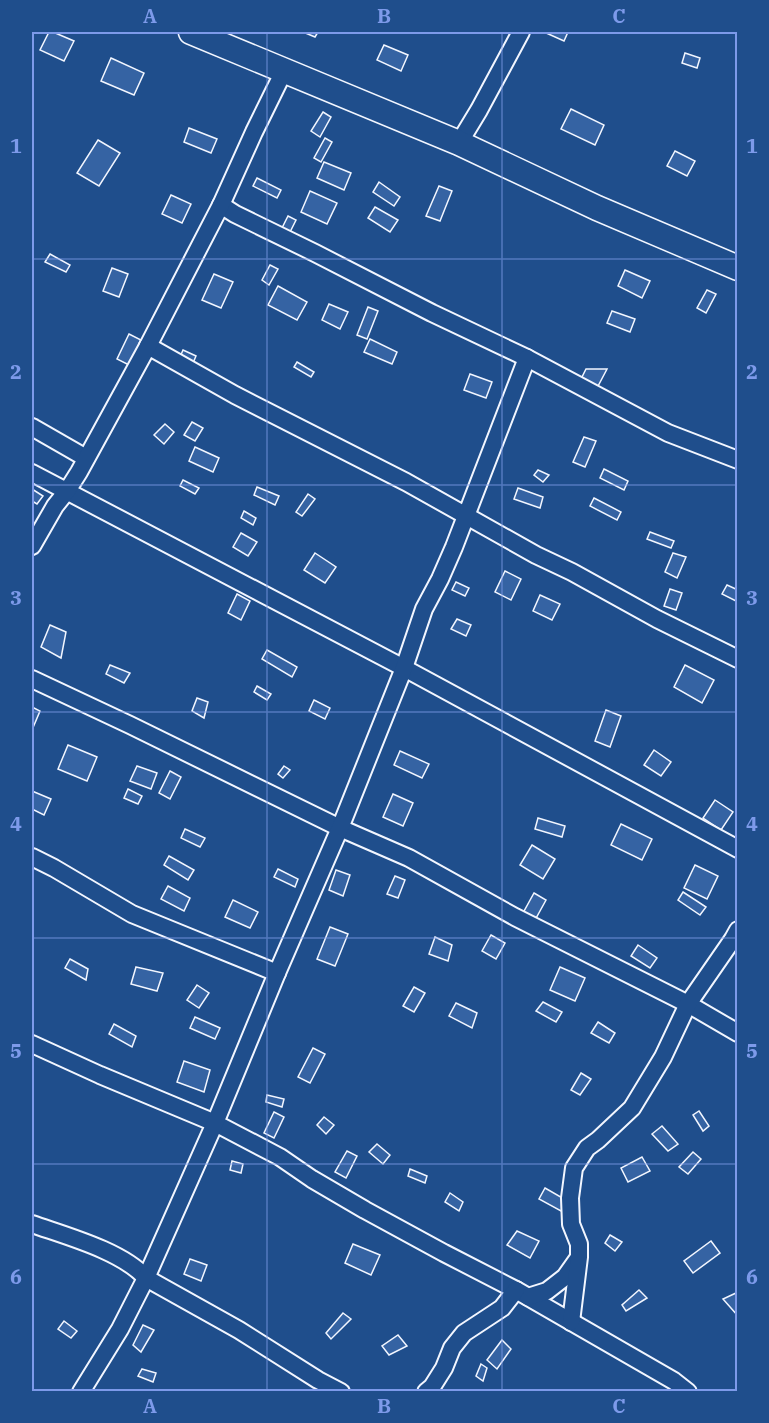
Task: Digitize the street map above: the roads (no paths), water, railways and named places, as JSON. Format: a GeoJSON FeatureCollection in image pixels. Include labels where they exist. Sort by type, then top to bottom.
{"type":"FeatureCollection","features":[{"type":"Feature","properties":{"kind":"main road"},"geometry":{"type":"LineString","coordinates":[[191,32],[459,143],[597,208],[734,264]]}},
{"type":"Feature","properties":{"kind":"street"},"geometry":{"type":"LineString","coordinates":[[459,143],[521,32]]}},
{"type":"Feature","properties":{"kind":"street"},"geometry":{"type":"LineString","coordinates":[[32,546],[86,459],[148,346],[221,205],[284,71]]}},
{"type":"Feature","properties":{"kind":"street"},"geometry":{"type":"LineString","coordinates":[[221,205],[432,314],[527,357],[668,433],[738,460]]}},
{"type":"Feature","properties":{"kind":"street"},"geometry":{"type":"LineString","coordinates":[[148,346],[235,395],[406,482],[536,555],[738,659]]}},
{"type":"Feature","properties":{"kind":"street"},"geometry":{"type":"LineString","coordinates":[[81,1392],[120,1329],[146,1278],[215,1123],[340,828],[404,668],[424,609],[454,547],[527,357]]}},
{"type":"Feature","properties":{"kind":"street"},"geometry":{"type":"LineString","coordinates":[[32,427],[86,459]]}},
{"type":"Feature","properties":{"kind":"street"},"geometry":{"type":"LineString","coordinates":[[32,473],[404,668],[738,849]]}},
{"type":"Feature","properties":{"kind":"street"},"geometry":{"type":"LineString","coordinates":[[32,679],[340,828],[409,858],[515,917],[688,1004],[738,1033]]}},
{"type":"Feature","properties":{"kind":"street"},"geometry":{"type":"LineString","coordinates":[[32,857],[132,914],[278,972]]}},
{"type":"Feature","properties":{"kind":"street"},"geometry":{"type":"LineString","coordinates":[[571,1322],[579,1257],[579,1244],[572,1224],[570,1198],[574,1168],[587,1148],[632,1108],[663,1057],[688,1004],[738,930]]}},
{"type":"Feature","properties":{"kind":"street"},"geometry":{"type":"LineString","coordinates":[[32,1044],[215,1123],[280,1157],[365,1210],[522,1293],[674,1381],[688,1392]]}},
{"type":"Feature","properties":{"kind":"street"},"geometry":{"type":"LineString","coordinates":[[32,1224],[110,1252],[138,1269],[146,1278],[239,1330],[341,1392]]}},
{"type":"Feature","properties":{"kind":"street"},"geometry":{"type":"LineString","coordinates":[[426,1392],[432,1387],[444,1368],[452,1348],[464,1333],[522,1293],[547,1292],[565,1277],[579,1257]]}}]}
